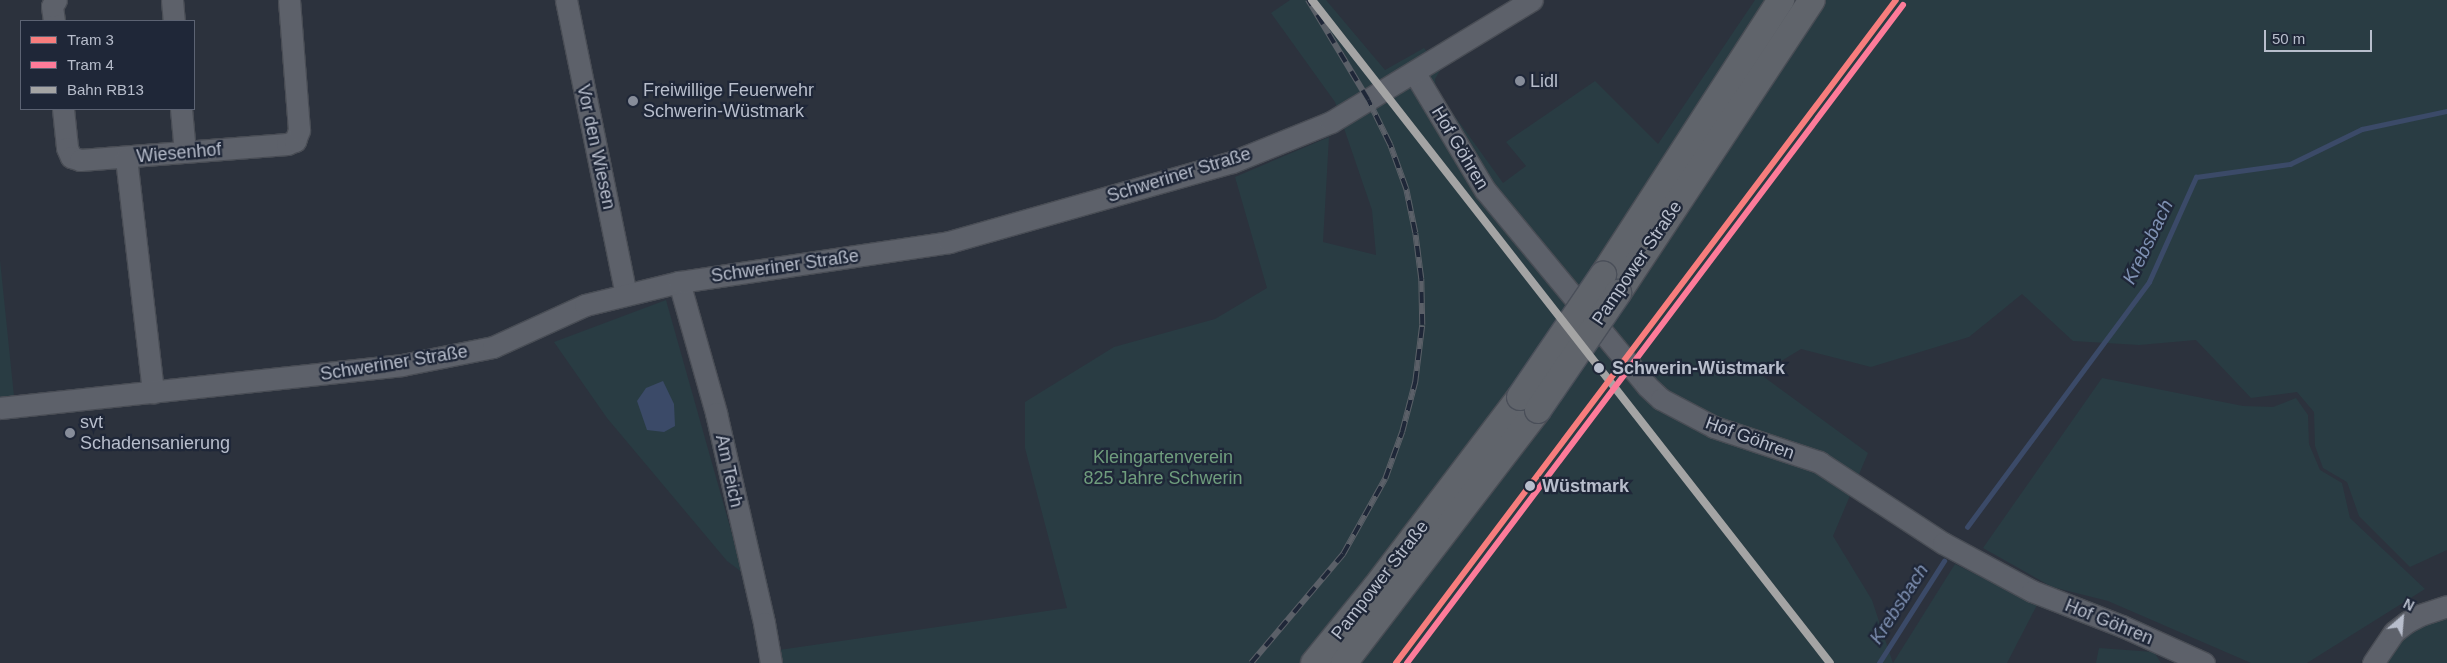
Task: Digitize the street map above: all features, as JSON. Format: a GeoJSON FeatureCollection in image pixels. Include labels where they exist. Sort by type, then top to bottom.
{"type":"FeatureCollection","features":[{"type":"Feature","properties":{"kind":"main road","name":"Pampower Straße"},"geometry":{"type":"LineString","coordinates":[[1611,284],[1781,0]]}},
{"type":"Feature","properties":{"kind":"main road","name":"Pampower Straße"},"geometry":{"type":"LineString","coordinates":[[1344,663],[1529,404],[1611,284],[1812,0]]}},
{"type":"Feature","properties":{"kind":"main road","name":"Pampower Straße"},"geometry":{"type":"LineString","coordinates":[[1314,663],[1529,404]]}},
{"type":"Feature","properties":{"kind":"street"},"geometry":{"type":"LineString","coordinates":[[54,20],[52,6],[56,0]]}},
{"type":"Feature","properties":{"kind":"street"},"geometry":{"type":"LineString","coordinates":[[172,0],[174,20]]}},
{"type":"Feature","properties":{"kind":"street","name":"Wiesenhof"},"geometry":{"type":"LineString","coordinates":[[153,392],[126,158],[287,144],[295,141],[299,130],[289,0]]}},
{"type":"Feature","properties":{"kind":"street","name":"Vor den Wiesen"},"geometry":{"type":"LineString","coordinates":[[566,0],[626,294]]}},
{"type":"Feature","properties":{"kind":"street","name":"Schweriner Straße"},"geometry":{"type":"LineString","coordinates":[[0,408],[402,365],[492,347],[585,305],[679,282],[949,242],[1223,164],[1331,122],[1532,0]]}},
{"type":"Feature","properties":{"kind":"street","name":"Hof Göhren"},"geometry":{"type":"LineString","coordinates":[[1414,72],[1485,190],[1647,386],[1662,399],[1714,427],[1820,462],[1943,543],[2032,590],[2140,634],[2204,663]]}},
{"type":"Feature","properties":{"kind":"street"},"geometry":{"type":"LineString","coordinates":[[63,110],[67,148],[71,157],[80,160],[126,158]]}},
{"type":"Feature","properties":{"kind":"street"},"geometry":{"type":"LineString","coordinates":[[181,110],[185,152]]}},
{"type":"Feature","properties":{"kind":"street","name":"Am Teich"},"geometry":{"type":"LineString","coordinates":[[679,282],[716,413],[764,623],[771,663]]}},
{"type":"Feature","properties":{"kind":"street"},"geometry":{"type":"LineString","coordinates":[[2373,663],[2394,632],[2420,615],[2447,606]]}},
{"type":"Feature","properties":{"kind":"green space","name":"Kleingartenverein 825 Jahre Schwerin"},"geometry":{"type":"Polygon","coordinates":[[[1290,0],[1326,0],[1385,70],[1424,48],[1441,69],[1435,79],[1436,90],[1503,183],[1526,166],[1506,142],[1595,81],[1658,144],[1755,0],[2447,0],[2447,550],[2410,567],[2359,516],[2347,482],[2323,468],[2315,446],[2314,412],[2297,392],[2251,398],[2196,340],[2139,345],[2073,341],[2022,294],[1969,337],[1871,367],[1801,349],[1760,374],[1868,453],[1833,536],[1872,600],[1893,663],[782,663],[779,650],[1067,608],[1025,448],[1025,402],[1114,347],[1215,319],[1267,288],[1235,177],[1329,137],[1323,242],[1376,255],[1372,210],[1335,102],[1271,13],[1290,0]]]}},
{"type":"Feature","properties":{"kind":"green space"},"geometry":{"type":"Polygon","coordinates":[[[0,260],[15,406],[0,408],[0,260]]]}},
{"type":"Feature","properties":{"kind":"green space"},"geometry":{"type":"Polygon","coordinates":[[[666,300],[743,573],[727,561],[607,418],[554,342],[666,300]]]}},
{"type":"Feature","properties":{"kind":"green space"},"geometry":{"type":"Polygon","coordinates":[[[2102,378],[2243,406],[2273,407],[2296,398],[2308,415],[2309,444],[2320,470],[2342,483],[2350,518],[2425,589],[2307,663],[2251,663],[2108,601],[2052,587],[1983,548],[2102,378]]]}},
{"type":"Feature","properties":{"kind":"green space"},"geometry":{"type":"Polygon","coordinates":[[[1955,564],[2037,605],[2007,663],[1893,663],[1955,564]]]}},
{"type":"Feature","properties":{"kind":"green space"},"geometry":{"type":"Polygon","coordinates":[[[2447,606],[2447,663],[2373,663],[2394,632],[2447,606]]]}},
{"type":"Feature","properties":{"kind":"green space"},"geometry":{"type":"Polygon","coordinates":[[[2099,648],[2154,652],[2161,663],[2096,663],[2099,648]]]}},
{"type":"Feature","properties":{"kind":"water"},"geometry":{"type":"Polygon","coordinates":[[[663,381],[674,404],[675,426],[664,432],[647,430],[637,401],[646,388],[663,381]]]}},
{"type":"Feature","properties":{"kind":"waterway","name":"Krebsbach"},"geometry":{"type":"LineString","coordinates":[[1967,527],[2149,282],[2196,177],[2290,164],[2362,129],[2447,111]]}},
{"type":"Feature","properties":{"kind":"waterway","name":"Krebsbach"},"geometry":{"type":"LineString","coordinates":[[1879,663],[1944,561]]}},
{"type":"Feature","properties":{"kind":"railway"},"geometry":{"type":"LineString","coordinates":[[1251,663],[1343,554],[1385,479],[1402,432],[1415,382],[1422,325],[1421,279],[1415,233],[1406,189],[1390,145],[1368,100],[1308,0]]}},
{"type":"Feature","properties":{"kind":"tram line","name":"3"},"geometry":{"type":"LineString","coordinates":[[1396,663],[1896,0]]}},
{"type":"Feature","properties":{"kind":"tram line","name":"4"},"geometry":{"type":"LineString","coordinates":[[1407,663],[1903,5]]}},
{"type":"Feature","properties":{"kind":"rail line","name":"RB13"},"geometry":{"type":"LineString","coordinates":[[1312,0],[1830,663]]}},
{"type":"Feature","properties":{"kind":"place","name":"Lidl"},"geometry":{"type":"Point","coordinates":[1520,81]}},
{"type":"Feature","properties":{"kind":"place","name":"Freiwillige Feuerwehr Schwerin-Wüstmark"},"geometry":{"type":"Point","coordinates":[633,101]}},
{"type":"Feature","properties":{"kind":"place","name":"Schwerin-Wüstmark"},"geometry":{"type":"Point","coordinates":[1599,368]}},
{"type":"Feature","properties":{"kind":"place","name":"svt Schadensanierung"},"geometry":{"type":"Point","coordinates":[70,433]}},
{"type":"Feature","properties":{"kind":"place","name":"Wüstmark"},"geometry":{"type":"Point","coordinates":[1530,486]}}]}
